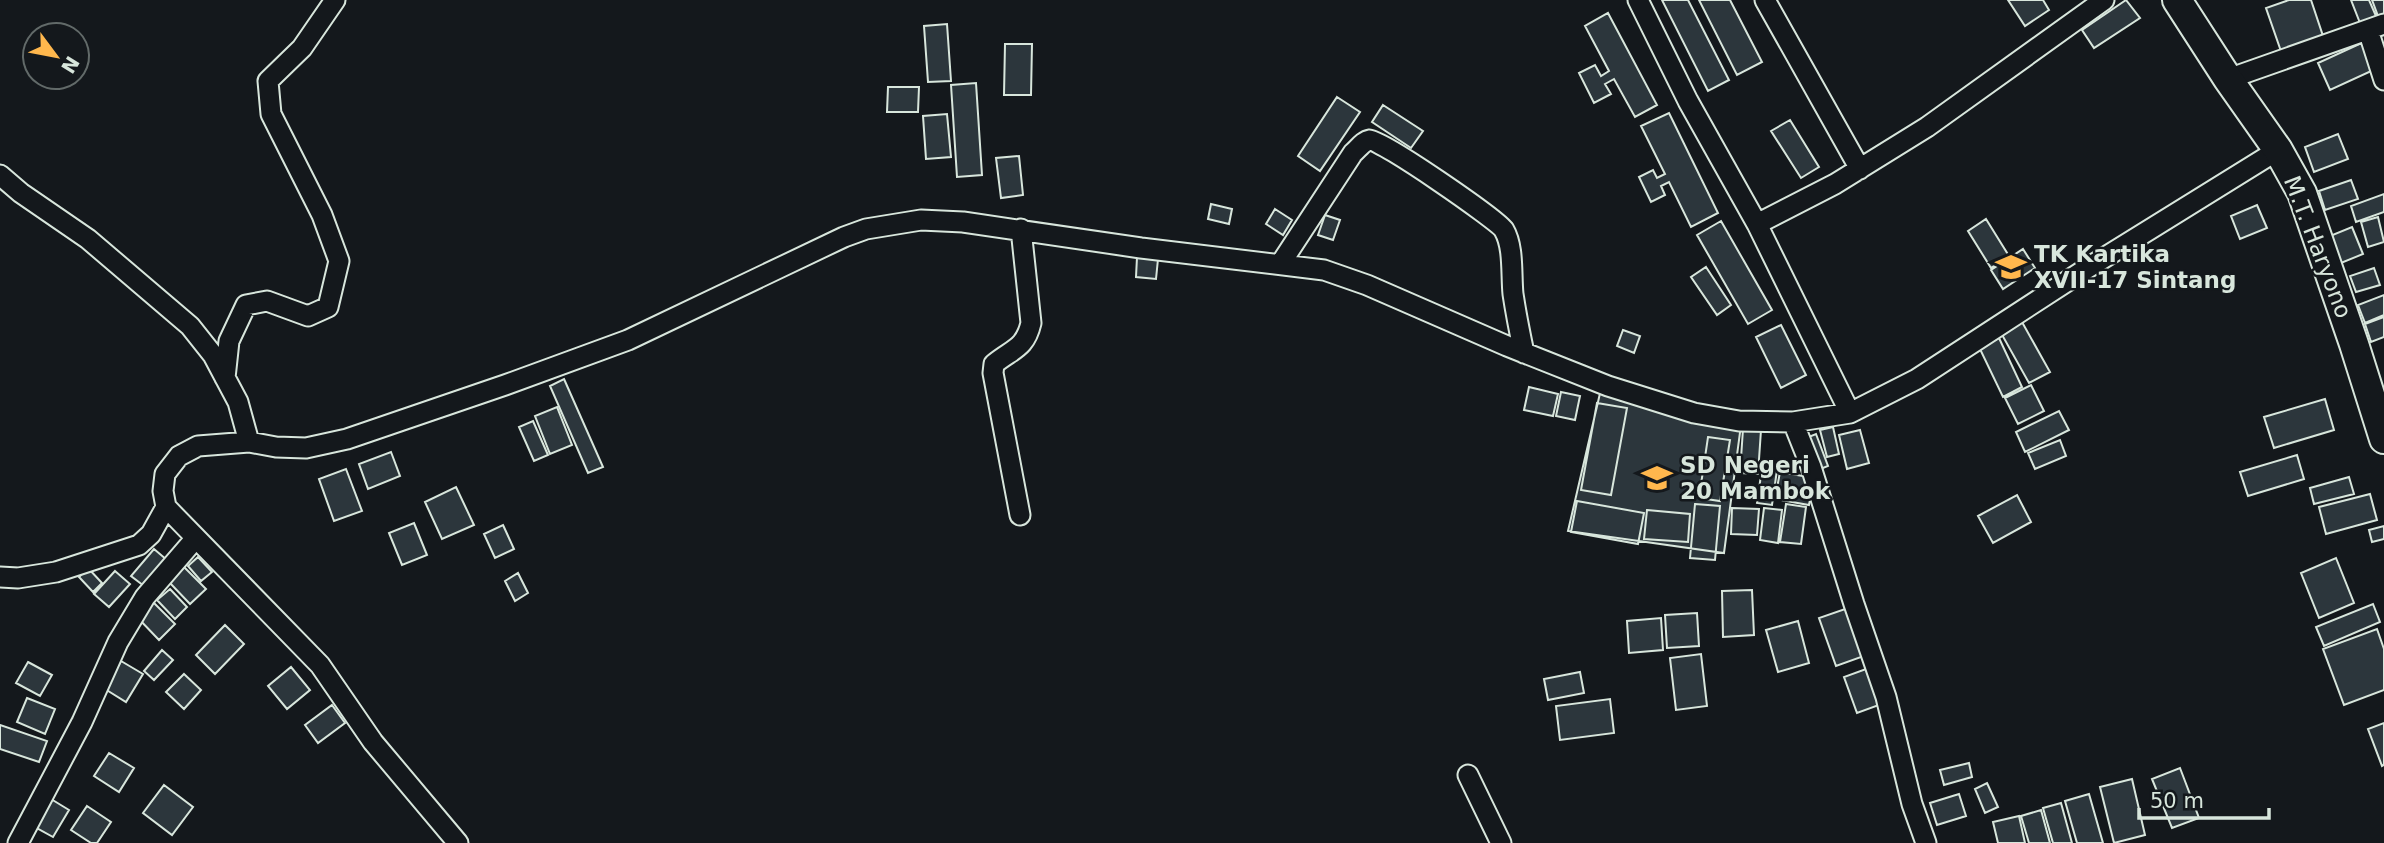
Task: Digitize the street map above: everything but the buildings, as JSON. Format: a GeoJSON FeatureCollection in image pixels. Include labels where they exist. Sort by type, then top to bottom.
{"type":"FeatureCollection","features":[{"type":"Feature","properties":{"kind":"highway","name":"M.T. Haryono"},"geometry":{"type":"LineString","coordinates":[[2177,0],[2228,79],[2278,149],[2302,192],[2384,439]]}},
{"type":"Feature","properties":{"kind":"street"},"geometry":{"type":"LineString","coordinates":[[225,378],[229,341],[246,305],[267,301],[308,316],[328,307],[339,261],[322,215],[271,114],[268,81],[302,48],[335,0]]}},
{"type":"Feature","properties":{"kind":"street"},"geometry":{"type":"LineString","coordinates":[[1638,0],[1688,101],[1757,224],[1850,413]]}},
{"type":"Feature","properties":{"kind":"street"},"geometry":{"type":"LineString","coordinates":[[1765,0],[1860,169]]}},
{"type":"Feature","properties":{"kind":"street"},"geometry":{"type":"LineString","coordinates":[[1757,224],[1835,184],[1927,127],[2080,7],[2104,0]]}},
{"type":"Feature","properties":{"kind":"street"},"geometry":{"type":"LineString","coordinates":[[2228,79],[2376,27],[2384,80]]}},
{"type":"Feature","properties":{"kind":"street"},"geometry":{"type":"LineString","coordinates":[[1281,263],[1353,153],[1362,144],[1370,140],[1377,141],[1503,228],[1509,247],[1513,295],[1524,353]]}},
{"type":"Feature","properties":{"kind":"street"},"geometry":{"type":"LineString","coordinates":[[458,843],[373,742],[320,666],[166,507],[163,491],[165,474],[179,456],[198,446],[249,442],[276,447],[306,448],[347,439],[628,340],[743,284],[866,229],[921,220],[1021,229],[1141,248],[1281,263],[1336,273],[1608,386],[1694,413],[1739,421],[1793,422],[1850,413],[1917,379],[2278,149]]}},
{"type":"Feature","properties":{"kind":"street"},"geometry":{"type":"LineString","coordinates":[[0,175],[21,193],[89,239],[190,326],[213,355],[238,402],[249,442]]}},
{"type":"Feature","properties":{"kind":"street"},"geometry":{"type":"LineString","coordinates":[[1020,515],[993,373],[994,364],[1021,346],[1027,338],[1031,323],[1021,229]]}},
{"type":"Feature","properties":{"kind":"street"},"geometry":{"type":"LineString","coordinates":[[1793,422],[1811,467],[1857,616],[1886,697],[1912,804],[1926,843]]}},
{"type":"Feature","properties":{"kind":"street"},"geometry":{"type":"LineString","coordinates":[[0,577],[18,579],[56,572],[139,545],[151,534],[166,507]]}},
{"type":"Feature","properties":{"kind":"street"},"geometry":{"type":"LineString","coordinates":[[18,843],[82,722],[118,642],[145,597],[195,539]]}},
{"type":"Feature","properties":{"kind":"street"},"geometry":{"type":"LineString","coordinates":[[1468,775],[1501,843]]}},
{"type":"Feature","properties":{"kind":"place","name":"TK Kartika XVII-17 Sintang"},"geometry":{"type":"Point","coordinates":[2011,267]}},
{"type":"Feature","properties":{"kind":"place","name":"SD Negeri 20 Mambok"},"geometry":{"type":"Point","coordinates":[1657,478]}}]}
